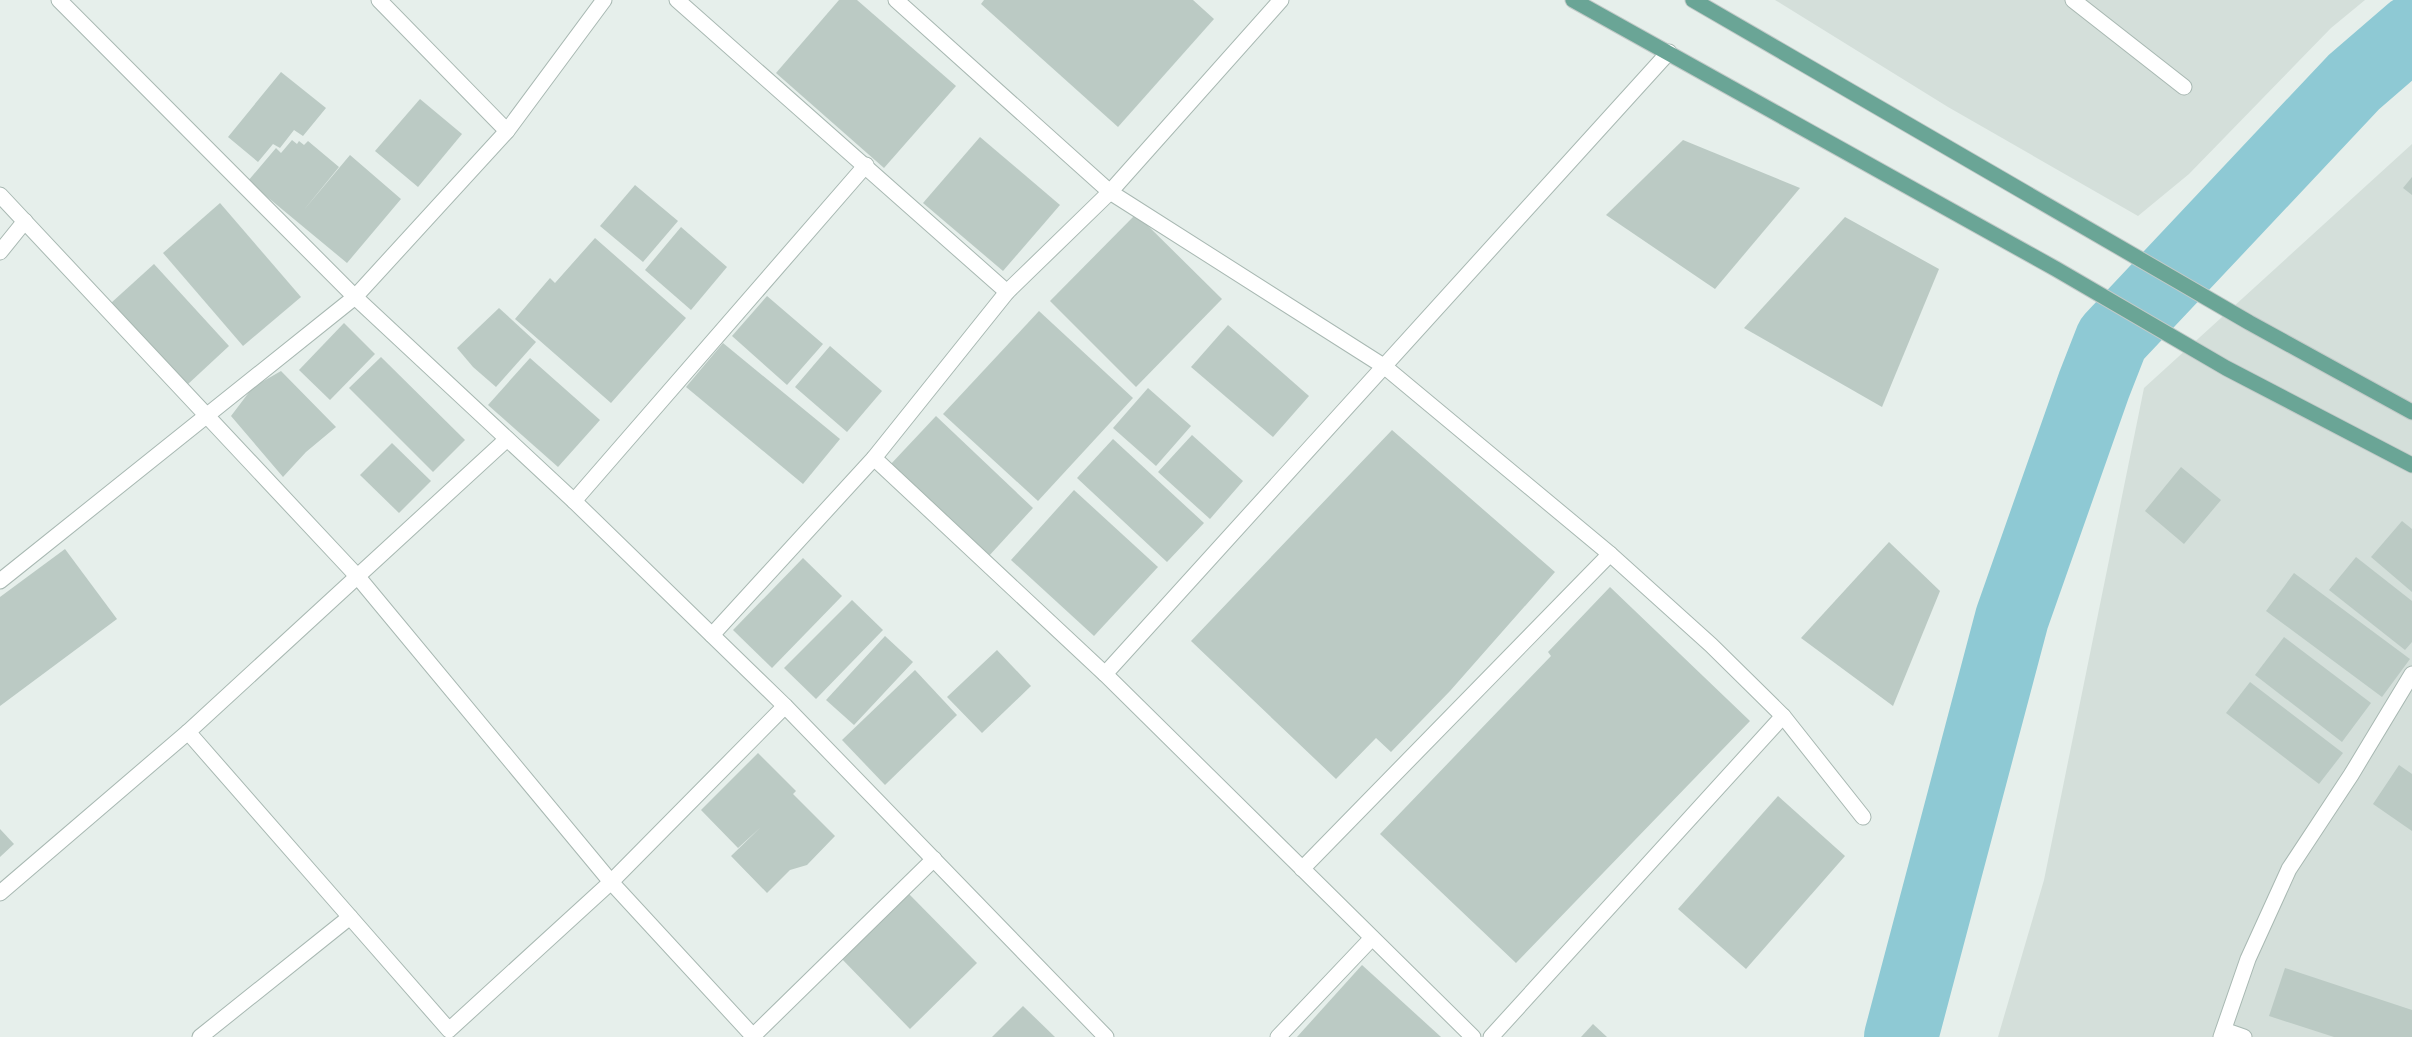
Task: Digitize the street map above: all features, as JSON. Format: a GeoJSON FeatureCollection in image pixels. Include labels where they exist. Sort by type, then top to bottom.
{"type":"FeatureCollection","features":[{"type":"Feature","properties":{"kind":"main road"},"geometry":{"type":"LineString","coordinates":[[1573,0],[2056,269],[2226,368],[2412,465]]}},
{"type":"Feature","properties":{"kind":"main road"},"geometry":{"type":"LineString","coordinates":[[1692,0],[2250,323],[2412,412]]}},
{"type":"Feature","properties":{"kind":"street"},"geometry":{"type":"LineString","coordinates":[[59,0],[355,297],[574,501],[785,706],[1106,1037]]}},
{"type":"Feature","properties":{"kind":"street"},"geometry":{"type":"LineString","coordinates":[[379,0],[507,131]]}},
{"type":"Feature","properties":{"kind":"street"},"geometry":{"type":"LineString","coordinates":[[0,581],[355,297],[507,131],[604,0]]}},
{"type":"Feature","properties":{"kind":"street"},"geometry":{"type":"LineString","coordinates":[[677,0],[866,165],[1007,292]]}},
{"type":"Feature","properties":{"kind":"street"},"geometry":{"type":"LineString","coordinates":[[896,0],[1110,192],[1385,367],[1610,554],[1711,645],[1783,716],[1863,818]]}},
{"type":"Feature","properties":{"kind":"street"},"geometry":{"type":"LineString","coordinates":[[712,635],[874,458],[1007,292],[1110,192],[1281,0]]}},
{"type":"Feature","properties":{"kind":"street"},"geometry":{"type":"LineString","coordinates":[[2073,0],[2184,87]]}},
{"type":"Feature","properties":{"kind":"street"},"geometry":{"type":"LineString","coordinates":[[1105,674],[1669,52]]}},
{"type":"Feature","properties":{"kind":"street"},"geometry":{"type":"LineString","coordinates":[[574,501],[866,165]]}},
{"type":"Feature","properties":{"kind":"street"},"geometry":{"type":"LineString","coordinates":[[0,196],[208,414],[358,577],[611,882],[752,1036],[934,859]]}},
{"type":"Feature","properties":{"kind":"street"},"geometry":{"type":"LineString","coordinates":[[0,252],[25,222]]}},
{"type":"Feature","properties":{"kind":"street"},"geometry":{"type":"LineString","coordinates":[[0,893],[188,732],[507,439]]}},
{"type":"Feature","properties":{"kind":"street"},"geometry":{"type":"LineString","coordinates":[[874,458],[1105,674],[1473,1037]]}},
{"type":"Feature","properties":{"kind":"street"},"geometry":{"type":"LineString","coordinates":[[1302,869],[1610,554]]}},
{"type":"Feature","properties":{"kind":"street"},"geometry":{"type":"LineString","coordinates":[[2244,1037],[2222,1034],[2248,959],[2289,869],[2351,774],[2412,674]]}},
{"type":"Feature","properties":{"kind":"street"},"geometry":{"type":"LineString","coordinates":[[188,732],[449,1030],[611,882],[785,706]]}},
{"type":"Feature","properties":{"kind":"street"},"geometry":{"type":"LineString","coordinates":[[1492,1037],[1783,716]]}},
{"type":"Feature","properties":{"kind":"street"},"geometry":{"type":"LineString","coordinates":[[200,1037],[350,917]]}},
{"type":"Feature","properties":{"kind":"street"},"geometry":{"type":"LineString","coordinates":[[1278,1037],[1372,938]]}},
{"type":"Feature","properties":{"kind":"shaded area"},"geometry":{"type":"Polygon","coordinates":[[[1775,0],[2365,0],[2331,28],[2189,174],[2138,216],[1948,107],[1775,0]]]}},
{"type":"Feature","properties":{"kind":"shaded area"},"geometry":{"type":"Polygon","coordinates":[[[2412,144],[2412,1037],[1998,1037],[2044,880],[2144,388],[2412,144]]]}},
{"type":"Feature","properties":{"kind":"building"},"geometry":{"type":"Polygon","coordinates":[[[839,0],[857,0],[956,86],[884,168],[776,73],[839,0]]]}},
{"type":"Feature","properties":{"kind":"building"},"geometry":{"type":"Polygon","coordinates":[[[984,0],[1193,0],[1214,19],[1118,127],[981,4],[984,0]]]}},
{"type":"Feature","properties":{"kind":"building"},"geometry":{"type":"Polygon","coordinates":[[[281,72],[326,108],[303,136],[294,130],[280,148],[273,144],[258,162],[228,137],[281,72]]]}},
{"type":"Feature","properties":{"kind":"building"},"geometry":{"type":"Polygon","coordinates":[[[420,99],[462,134],[418,187],[375,151],[420,99]]]}},
{"type":"Feature","properties":{"kind":"building"},"geometry":{"type":"Polygon","coordinates":[[[980,137],[1060,205],[1003,271],[923,203],[980,137]]]}},
{"type":"Feature","properties":{"kind":"building"},"geometry":{"type":"Polygon","coordinates":[[[292,140],[297,144],[299,141],[304,145],[308,141],[339,167],[303,211],[350,155],[401,199],[347,263],[248,181],[276,148],[281,153],[292,140]]]}},
{"type":"Feature","properties":{"kind":"building"},"geometry":{"type":"Polygon","coordinates":[[[1683,140],[1800,188],[1715,289],[1606,215],[1683,140]]]}},
{"type":"Feature","properties":{"kind":"building"},"geometry":{"type":"Polygon","coordinates":[[[2412,177],[2412,195],[2403,188],[2412,177]]]}},
{"type":"Feature","properties":{"kind":"building"},"geometry":{"type":"Polygon","coordinates":[[[635,185],[678,221],[643,262],[600,226],[635,185]]]}},
{"type":"Feature","properties":{"kind":"building"},"geometry":{"type":"Polygon","coordinates":[[[220,203],[301,297],[243,346],[163,253],[220,203]]]}},
{"type":"Feature","properties":{"kind":"building"},"geometry":{"type":"Polygon","coordinates":[[[1136,214],[1222,299],[1136,387],[1050,301],[1136,214]]]}},
{"type":"Feature","properties":{"kind":"building"},"geometry":{"type":"Polygon","coordinates":[[[1845,217],[1939,269],[1882,407],[1744,328],[1845,217]]]}},
{"type":"Feature","properties":{"kind":"building"},"geometry":{"type":"Polygon","coordinates":[[[681,227],[727,267],[691,310],[645,270],[681,227]]]}},
{"type":"Feature","properties":{"kind":"building"},"geometry":{"type":"Polygon","coordinates":[[[595,238],[686,318],[611,403],[515,319],[550,278],[555,283],[595,238]]]}},
{"type":"Feature","properties":{"kind":"building"},"geometry":{"type":"Polygon","coordinates":[[[154,264],[229,346],[187,385],[111,303],[154,264]]]}},
{"type":"Feature","properties":{"kind":"building"},"geometry":{"type":"Polygon","coordinates":[[[767,296],[823,344],[787,385],[732,336],[767,296]]]}},
{"type":"Feature","properties":{"kind":"building"},"geometry":{"type":"Polygon","coordinates":[[[499,308],[536,342],[496,387],[473,367],[457,348],[499,308]]]}},
{"type":"Feature","properties":{"kind":"building"},"geometry":{"type":"Polygon","coordinates":[[[1039,311],[1133,398],[1038,501],[943,414],[1039,311]]]}},
{"type":"Feature","properties":{"kind":"building"},"geometry":{"type":"Polygon","coordinates":[[[344,323],[375,354],[330,400],[299,370],[344,323]]]}},
{"type":"Feature","properties":{"kind":"building"},"geometry":{"type":"Polygon","coordinates":[[[1228,325],[1309,396],[1273,437],[1191,367],[1228,325]]]}},
{"type":"Feature","properties":{"kind":"building"},"geometry":{"type":"Polygon","coordinates":[[[723,343],[840,439],[803,484],[686,387],[723,343]]]}},
{"type":"Feature","properties":{"kind":"building"},"geometry":{"type":"Polygon","coordinates":[[[830,346],[882,391],[847,432],[795,387],[830,346]]]}},
{"type":"Feature","properties":{"kind":"building"},"geometry":{"type":"Polygon","coordinates":[[[381,357],[465,440],[433,472],[349,388],[381,357]]]}},
{"type":"Feature","properties":{"kind":"building"},"geometry":{"type":"Polygon","coordinates":[[[530,358],[600,420],[558,467],[488,405],[530,358]]]}},
{"type":"Feature","properties":{"kind":"building"},"geometry":{"type":"Polygon","coordinates":[[[281,371],[336,427],[306,452],[283,477],[231,416],[253,387],[281,371]]]}},
{"type":"Feature","properties":{"kind":"building"},"geometry":{"type":"Polygon","coordinates":[[[1148,388],[1191,426],[1156,466],[1113,428],[1148,388]]]}},
{"type":"Feature","properties":{"kind":"building"},"geometry":{"type":"Polygon","coordinates":[[[936,416],[1033,508],[988,557],[890,465],[936,416]]]}},
{"type":"Feature","properties":{"kind":"building"},"geometry":{"type":"Polygon","coordinates":[[[1392,430],[1555,572],[1450,691],[1391,752],[1376,738],[1336,779],[1191,641],[1392,430]]]}},
{"type":"Feature","properties":{"kind":"building"},"geometry":{"type":"Polygon","coordinates":[[[1192,435],[1243,481],[1210,519],[1158,472],[1192,435]]]}},
{"type":"Feature","properties":{"kind":"building"},"geometry":{"type":"Polygon","coordinates":[[[1113,439],[1204,523],[1167,562],[1077,478],[1113,439]]]}},
{"type":"Feature","properties":{"kind":"building"},"geometry":{"type":"Polygon","coordinates":[[[392,443],[431,481],[399,513],[360,475],[392,443]]]}},
{"type":"Feature","properties":{"kind":"building"},"geometry":{"type":"Polygon","coordinates":[[[2181,467],[2221,500],[2184,544],[2145,511],[2181,467]]]}},
{"type":"Feature","properties":{"kind":"building"},"geometry":{"type":"Polygon","coordinates":[[[1074,490],[1158,567],[1094,636],[1011,560],[1074,490]]]}},
{"type":"Feature","properties":{"kind":"building"},"geometry":{"type":"Polygon","coordinates":[[[2402,521],[2412,529],[2412,592],[2371,557],[2402,521]]]}},
{"type":"Feature","properties":{"kind":"building"},"geometry":{"type":"Polygon","coordinates":[[[1889,542],[1940,591],[1893,706],[1801,638],[1889,542]]]}},
{"type":"Feature","properties":{"kind":"building"},"geometry":{"type":"Polygon","coordinates":[[[65,549],[117,619],[0,706],[0,597],[65,549]]]}},
{"type":"Feature","properties":{"kind":"building"},"geometry":{"type":"Polygon","coordinates":[[[2356,557],[2412,601],[2412,642],[2405,650],[2329,590],[2356,557]]]}},
{"type":"Feature","properties":{"kind":"building"},"geometry":{"type":"Polygon","coordinates":[[[803,558],[842,596],[772,668],[733,630],[803,558]]]}},
{"type":"Feature","properties":{"kind":"building"},"geometry":{"type":"Polygon","coordinates":[[[2294,573],[2410,659],[2382,697],[2266,611],[2294,573]]]}},
{"type":"Feature","properties":{"kind":"building"},"geometry":{"type":"Polygon","coordinates":[[[1610,587],[1750,721],[1516,963],[1380,834],[1551,656],[1548,652],[1610,587]]]}},
{"type":"Feature","properties":{"kind":"building"},"geometry":{"type":"Polygon","coordinates":[[[852,600],[883,630],[816,699],[784,668],[852,600]]]}},
{"type":"Feature","properties":{"kind":"building"},"geometry":{"type":"Polygon","coordinates":[[[885,636],[913,662],[854,725],[826,700],[885,636]]]}},
{"type":"Feature","properties":{"kind":"building"},"geometry":{"type":"Polygon","coordinates":[[[2284,637],[2371,703],[2342,742],[2255,675],[2284,637]]]}},
{"type":"Feature","properties":{"kind":"building"},"geometry":{"type":"Polygon","coordinates":[[[997,650],[1031,686],[982,733],[947,697],[997,650]]]}},
{"type":"Feature","properties":{"kind":"building"},"geometry":{"type":"Polygon","coordinates":[[[915,670],[957,715],[885,785],[842,740],[915,670]]]}},
{"type":"Feature","properties":{"kind":"building"},"geometry":{"type":"Polygon","coordinates":[[[2250,682],[2343,753],[2319,784],[2226,713],[2250,682]]]}},
{"type":"Feature","properties":{"kind":"building"},"geometry":{"type":"Polygon","coordinates":[[[758,753],[796,791],[793,794],[835,836],[807,865],[790,870],[767,893],[731,856],[761,827],[738,848],[701,810],[758,753]]]}},
{"type":"Feature","properties":{"kind":"building"},"geometry":{"type":"Polygon","coordinates":[[[2399,765],[2412,774],[2412,831],[2373,804],[2399,765]]]}},
{"type":"Feature","properties":{"kind":"building"},"geometry":{"type":"Polygon","coordinates":[[[1778,796],[1845,856],[1746,969],[1678,909],[1778,796]]]}},
{"type":"Feature","properties":{"kind":"building"},"geometry":{"type":"Polygon","coordinates":[[[0,829],[14,844],[0,857],[0,829]]]}},
{"type":"Feature","properties":{"kind":"building"},"geometry":{"type":"Polygon","coordinates":[[[907,892],[977,963],[910,1029],[840,957],[907,892]]]}},
{"type":"Feature","properties":{"kind":"building"},"geometry":{"type":"Polygon","coordinates":[[[1362,965],[1441,1037],[1297,1037],[1362,965]]]}},
{"type":"Feature","properties":{"kind":"building"},"geometry":{"type":"Polygon","coordinates":[[[2285,968],[2412,1010],[2412,1037],[2334,1037],[2269,1016],[2285,968]]]}},
{"type":"Feature","properties":{"kind":"building"},"geometry":{"type":"Polygon","coordinates":[[[1023,1006],[1055,1037],[992,1037],[1023,1006]]]}},
{"type":"Feature","properties":{"kind":"building"},"geometry":{"type":"Polygon","coordinates":[[[1593,1024],[1607,1037],[1581,1037],[1593,1024]]]}},
{"type":"Feature","properties":{"kind":"waterway"},"geometry":{"type":"LineString","coordinates":[[1901,1037],[2012,618],[2112,339],[2354,82],[2412,32]]}}]}
